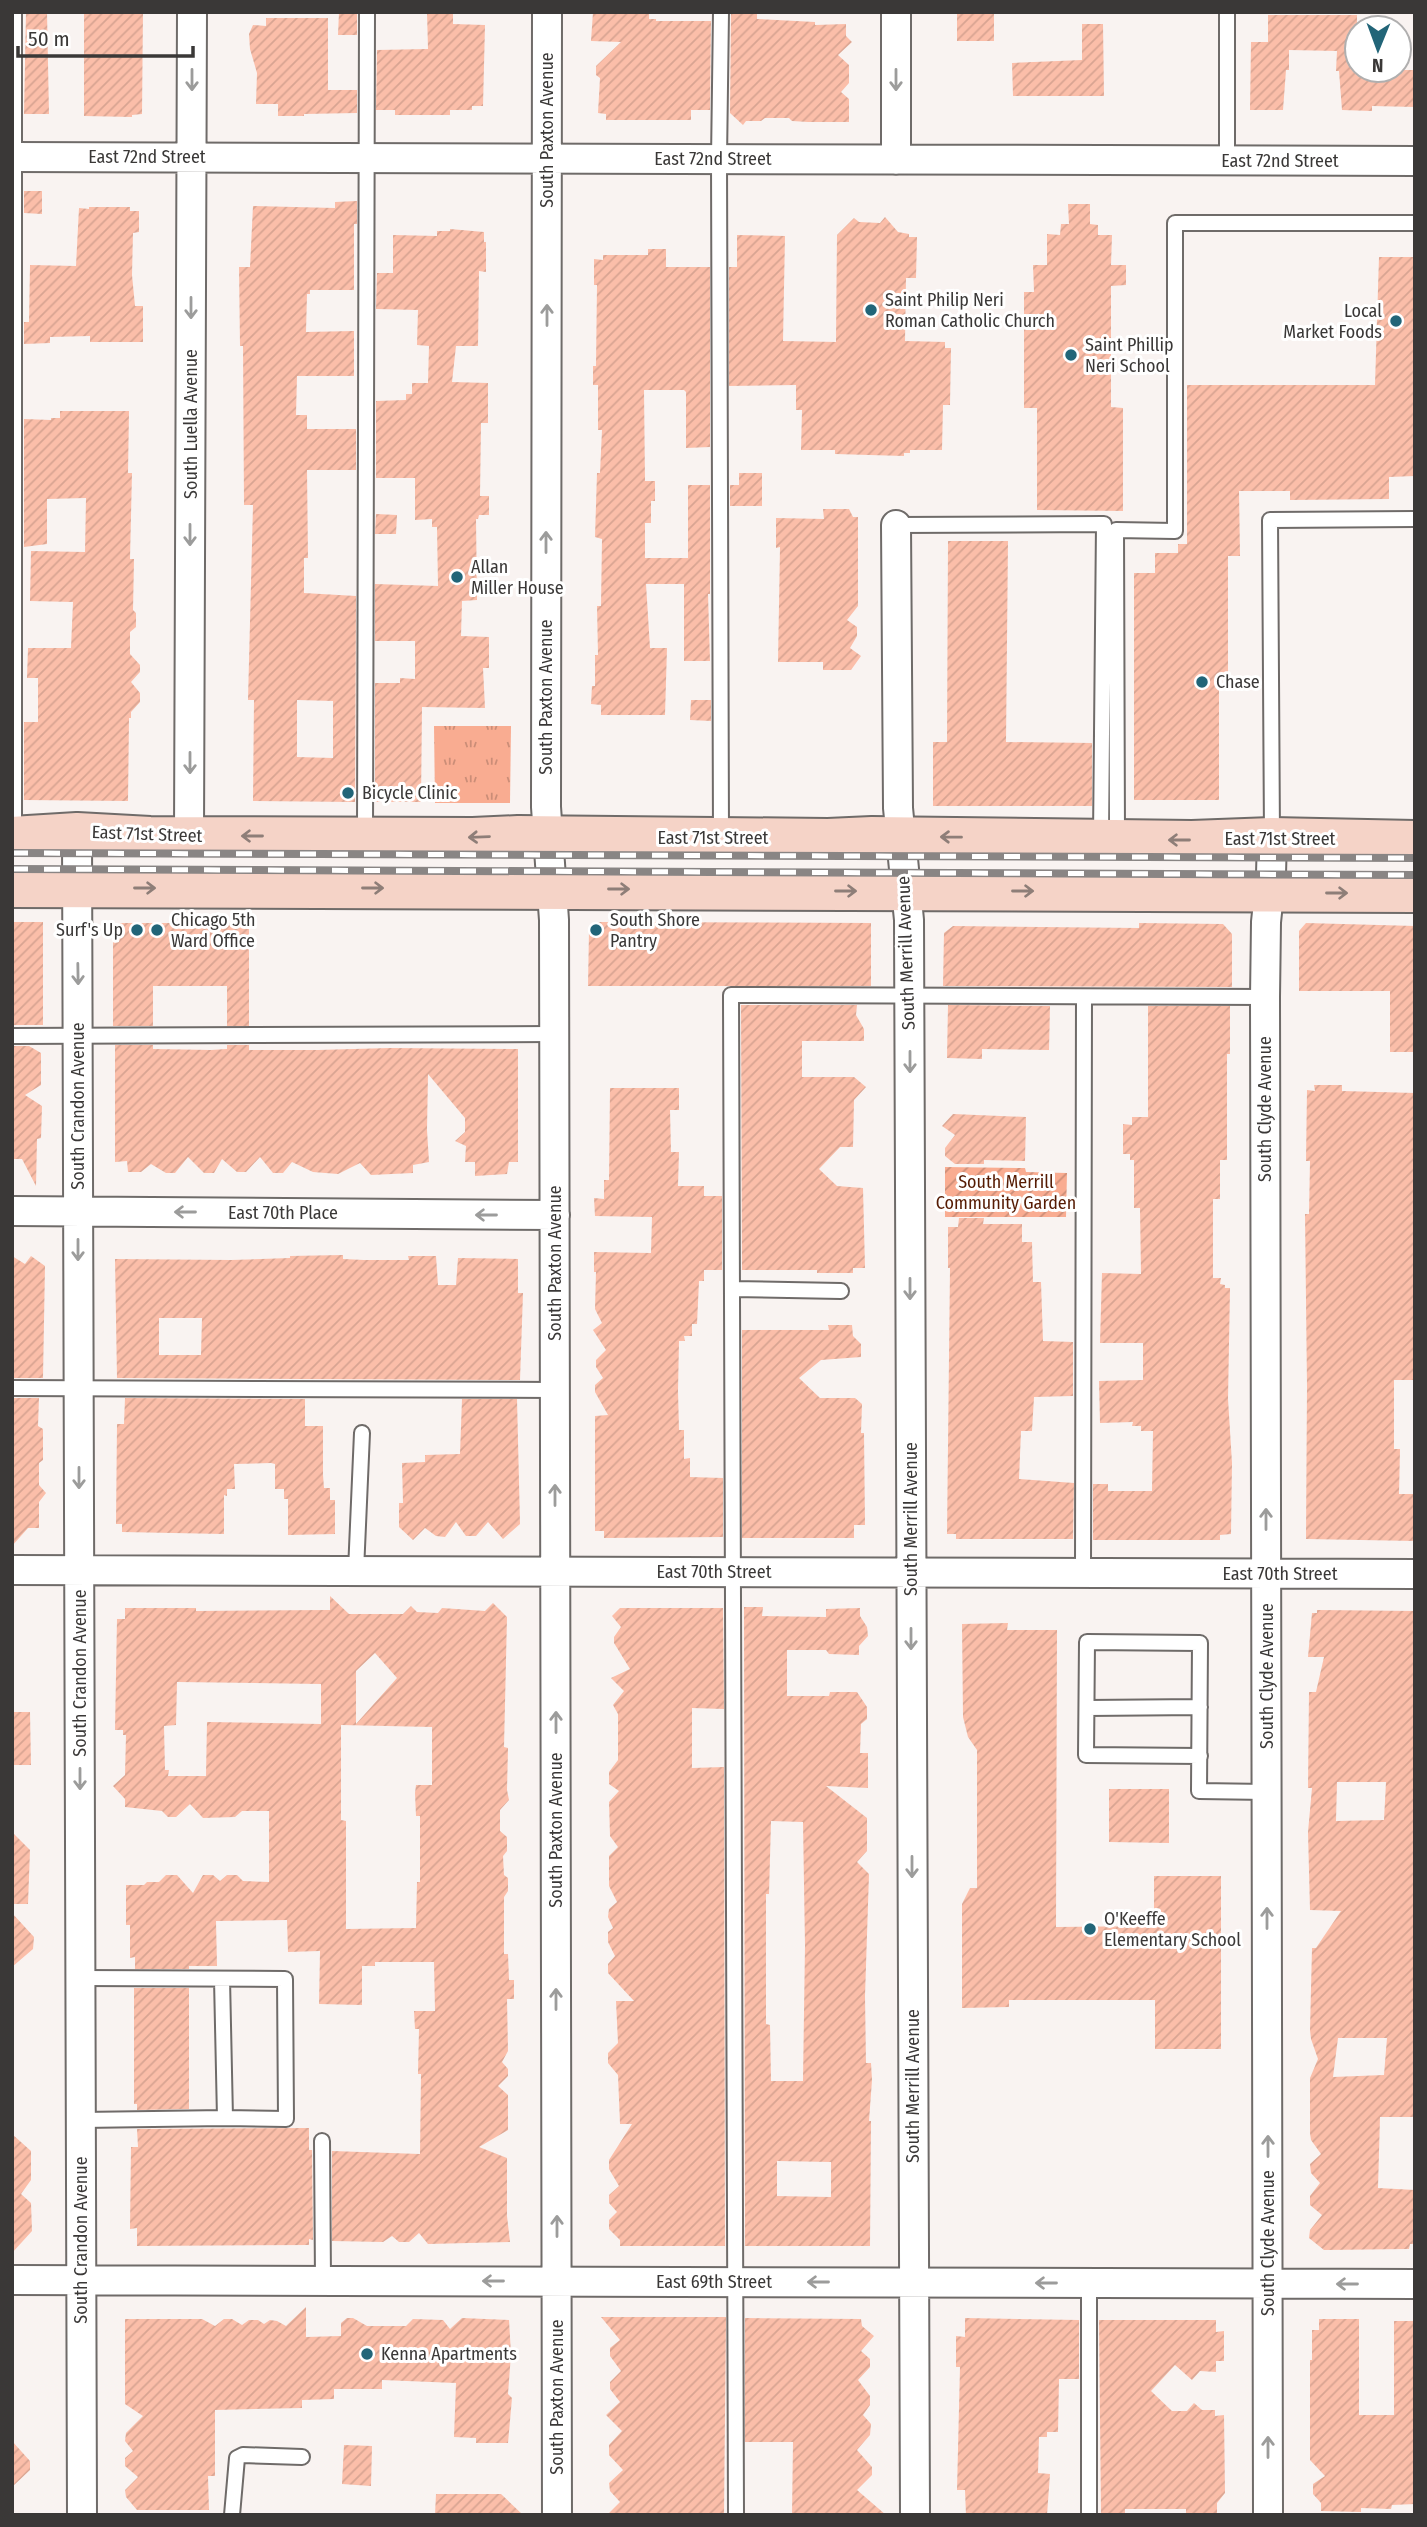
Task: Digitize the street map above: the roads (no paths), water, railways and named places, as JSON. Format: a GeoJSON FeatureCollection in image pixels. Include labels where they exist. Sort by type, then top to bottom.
{"type":"FeatureCollection","features":[{"type":"Feature","properties":{"kind":"main road","name":"East 71st Street"},"geometry":{"type":"LineString","coordinates":[[13,836],[77,832],[189,836],[547,835],[1109,840],[1272,837],[1415,840]]}},
{"type":"Feature","properties":{"kind":"main road"},"geometry":{"type":"LineString","coordinates":[[12,888],[1415,893]]}},
{"type":"Feature","properties":{"kind":"street","name":"South Luella Avenue"},"geometry":{"type":"LineString","coordinates":[[189,836],[192,12]]}},
{"type":"Feature","properties":{"kind":"street","name":"South Paxton Avenue"},"geometry":{"type":"LineString","coordinates":[[547,12],[547,835],[554,920],[557,2515]]}},
{"type":"Feature","properties":{"kind":"street"},"geometry":{"type":"LineString","coordinates":[[896,12],[896,160]]}},
{"type":"Feature","properties":{"kind":"street","name":"East 72nd Street"},"geometry":{"type":"LineString","coordinates":[[13,157],[1415,161]]}},
{"type":"Feature","properties":{"kind":"street","name":"South Merrill Avenue"},"geometry":{"type":"LineString","coordinates":[[897,525],[898,808],[909,920],[915,2515]]}},
{"type":"Feature","properties":{"kind":"street","name":"South Crandon Avenue"},"geometry":{"type":"LineString","coordinates":[[77,832],[82,2515]]}},
{"type":"Feature","properties":{"kind":"street","name":"South Clyde Avenue"},"geometry":{"type":"LineString","coordinates":[[1268,2515],[1265,997],[1272,837]]}},
{"type":"Feature","properties":{"kind":"street","name":"East 70th Place"},"geometry":{"type":"LineString","coordinates":[[12,1211],[555,1215]]}},
{"type":"Feature","properties":{"kind":"street","name":"East 70th Street"},"geometry":{"type":"LineString","coordinates":[[12,1570],[1415,1574]]}},
{"type":"Feature","properties":{"kind":"street","name":"East 69th Street"},"geometry":{"type":"LineString","coordinates":[[12,2280],[1415,2284]]}},
{"type":"Feature","properties":{"kind":"lane"},"geometry":{"type":"LineString","coordinates":[[13,836],[14,12]]}},
{"type":"Feature","properties":{"kind":"lane"},"geometry":{"type":"LineString","coordinates":[[365,836],[367,12]]}},
{"type":"Feature","properties":{"kind":"lane"},"geometry":{"type":"LineString","coordinates":[[720,12],[721,838]]}},
{"type":"Feature","properties":{"kind":"lane"},"geometry":{"type":"LineString","coordinates":[[1227,12],[1227,160]]}},
{"type":"Feature","properties":{"kind":"lane"},"geometry":{"type":"LineString","coordinates":[[1109,840],[1116,530],[1175,531],[1175,223],[1415,223]]}},
{"type":"Feature","properties":{"kind":"lane"},"geometry":{"type":"LineString","coordinates":[[1272,837],[1270,520],[1415,519]]}},
{"type":"Feature","properties":{"kind":"lane"},"geometry":{"type":"LineString","coordinates":[[897,525],[1104,524],[1109,840]]}},
{"type":"Feature","properties":{"kind":"lane"},"geometry":{"type":"LineString","coordinates":[[736,2515],[731,995],[1265,997]]}},
{"type":"Feature","properties":{"kind":"lane"},"geometry":{"type":"LineString","coordinates":[[1083,1573],[1084,997]]}},
{"type":"Feature","properties":{"kind":"lane"},"geometry":{"type":"LineString","coordinates":[[12,1036],[554,1034]]}},
{"type":"Feature","properties":{"kind":"lane"},"geometry":{"type":"LineString","coordinates":[[732,1289],[841,1290]]}},
{"type":"Feature","properties":{"kind":"lane"},"geometry":{"type":"LineString","coordinates":[[12,1388],[555,1390]]}},
{"type":"Feature","properties":{"kind":"lane"},"geometry":{"type":"LineString","coordinates":[[356,1571],[362,1433]]}},
{"type":"Feature","properties":{"kind":"lane"},"geometry":{"type":"LineString","coordinates":[[1200,1756],[1086,1755],[1087,1642],[1200,1643],[1200,1756],[1199,1791],[1267,1792]]}},
{"type":"Feature","properties":{"kind":"lane"},"geometry":{"type":"LineString","coordinates":[[1087,1707],[1200,1707]]}},
{"type":"Feature","properties":{"kind":"lane"},"geometry":{"type":"LineString","coordinates":[[80,1978],[285,1979],[286,2119],[81,2120]]}},
{"type":"Feature","properties":{"kind":"lane"},"geometry":{"type":"LineString","coordinates":[[222,1979],[225,2118]]}},
{"type":"Feature","properties":{"kind":"lane"},"geometry":{"type":"LineString","coordinates":[[322,2141],[323,2281]]}},
{"type":"Feature","properties":{"kind":"lane"},"geometry":{"type":"LineString","coordinates":[[1089,2515],[1090,2283]]}},
{"type":"Feature","properties":{"kind":"lane"},"geometry":{"type":"LineString","coordinates":[[232,2515],[237,2458],[243,2455],[302,2457]]}},
{"type":"Feature","properties":{"kind":"railway"},"geometry":{"type":"LineString","coordinates":[[12,853],[1415,858]]}},
{"type":"Feature","properties":{"kind":"railway"},"geometry":{"type":"LineString","coordinates":[[12,869],[1415,875]]}},
{"type":"Feature","properties":{"kind":"place","name":"Saint Philip Neri Roman Catholic Church"},"geometry":{"type":"Point","coordinates":[871,310]}},
{"type":"Feature","properties":{"kind":"place","name":"Local Market Foods"},"geometry":{"type":"Point","coordinates":[1396,321]}},
{"type":"Feature","properties":{"kind":"place","name":"Saint Phillip Neri School"},"geometry":{"type":"Point","coordinates":[1071,355]}},
{"type":"Feature","properties":{"kind":"place","name":"Allan Miller House"},"geometry":{"type":"Point","coordinates":[457,577]}},
{"type":"Feature","properties":{"kind":"place","name":"Chase"},"geometry":{"type":"Point","coordinates":[1202,682]}},
{"type":"Feature","properties":{"kind":"place","name":"Bicycle Clinic"},"geometry":{"type":"Point","coordinates":[348,793]}},
{"type":"Feature","properties":{"kind":"place","name":"Surf's Up"},"geometry":{"type":"Point","coordinates":[137,930]}},
{"type":"Feature","properties":{"kind":"place","name":"Chicago 5th Ward Office"},"geometry":{"type":"Point","coordinates":[157,930]}},
{"type":"Feature","properties":{"kind":"place","name":"South Shore Pantry"},"geometry":{"type":"Point","coordinates":[596,930]}},
{"type":"Feature","properties":{"kind":"place","name":"O'Keeffe Elementary School"},"geometry":{"type":"Point","coordinates":[1090,1929]}},
{"type":"Feature","properties":{"kind":"place","name":"Kenna Apartments"},"geometry":{"type":"Point","coordinates":[367,2354]}},
{"type":"Feature","properties":{"kind":"park label","name":"South Merrill Community Garden"},"geometry":{"type":"Point","coordinates":[1006,1192]}}]}
